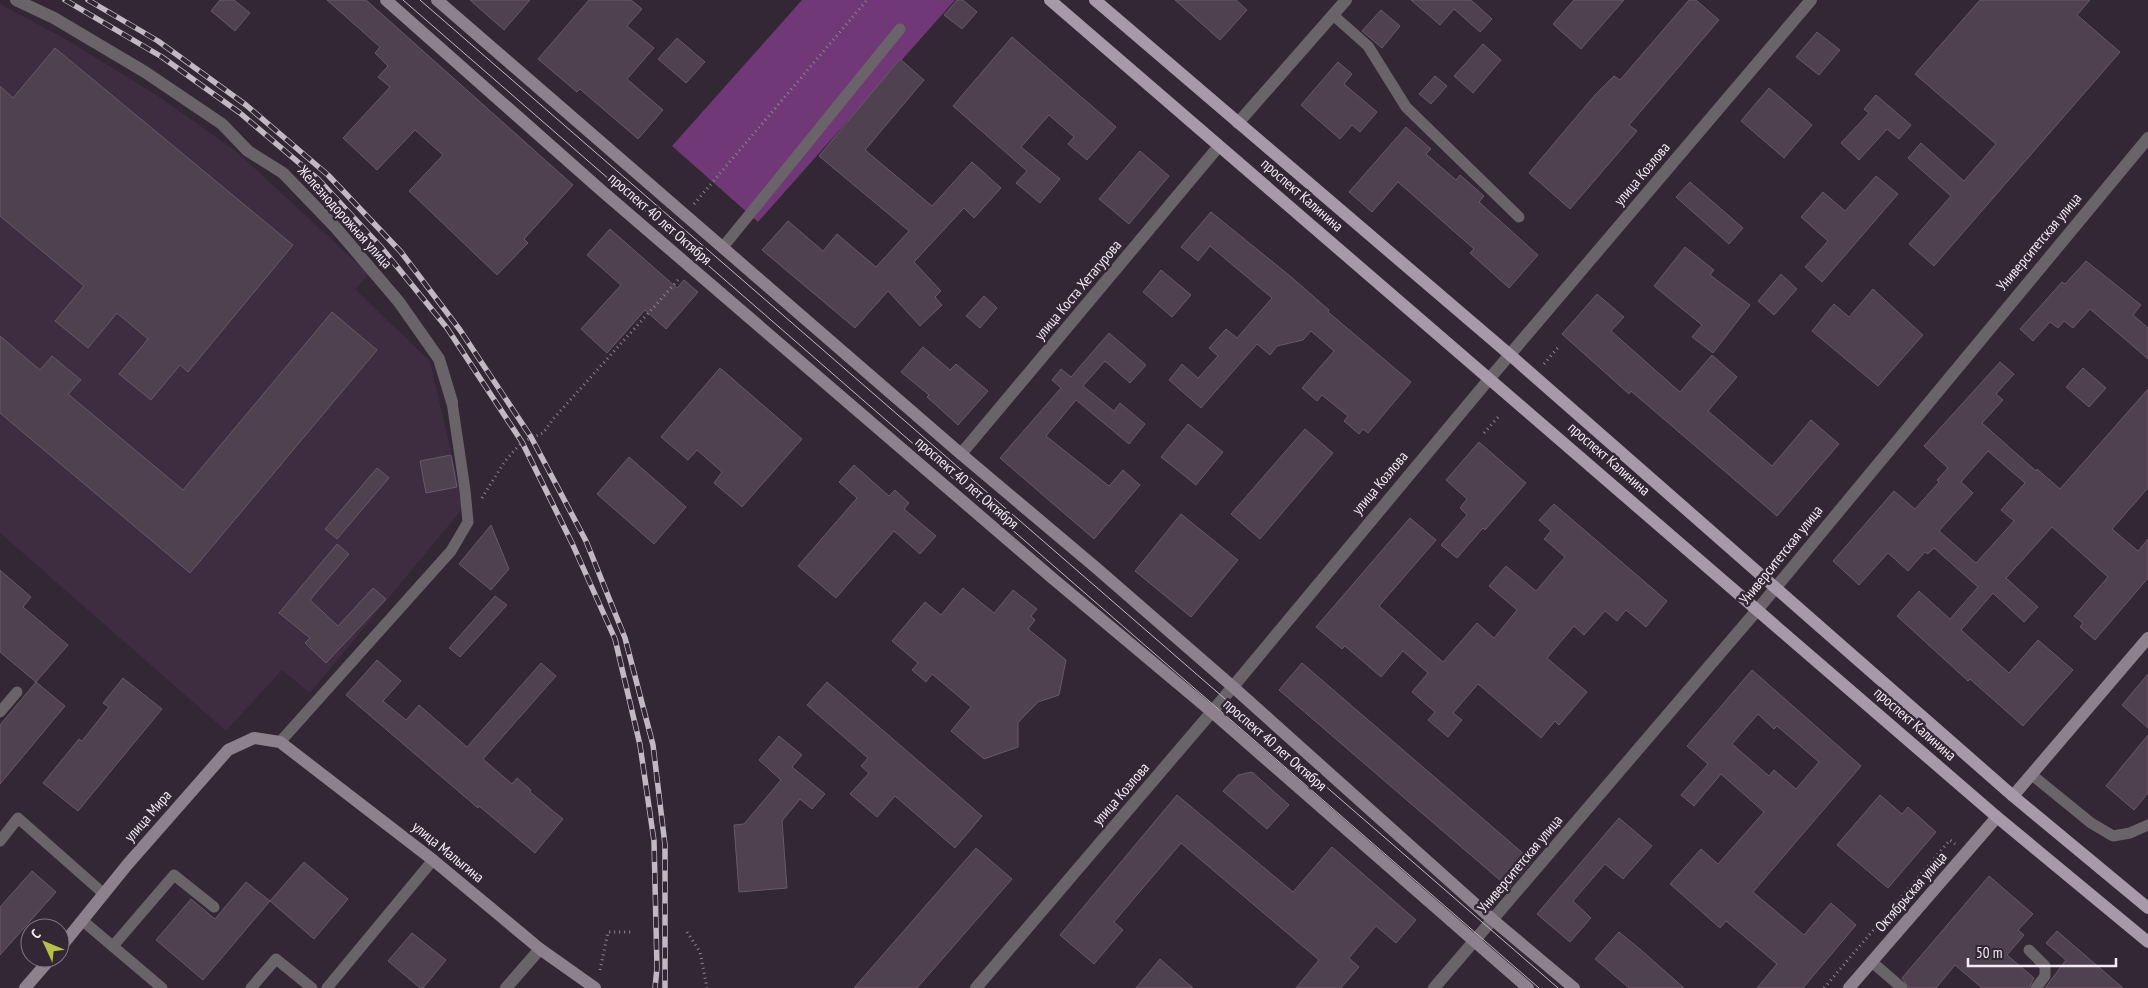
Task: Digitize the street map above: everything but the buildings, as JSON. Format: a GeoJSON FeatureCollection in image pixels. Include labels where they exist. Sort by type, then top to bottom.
{"type":"FeatureCollection","features":[{"type":"Feature","properties":{"kind":"main road","name":"проспект Калинина"},"geometry":{"type":"LineString","coordinates":[[1050,0],[1997,817],[2148,942]]}},
{"type":"Feature","properties":{"kind":"main road","name":"проспект Калинина"},"geometry":{"type":"LineString","coordinates":[[1095,0],[1509,354],[2013,796],[2148,908]]}},
{"type":"Feature","properties":{"kind":"street","name":"Железнодорожная улица"},"geometry":{"type":"LineString","coordinates":[[16,0],[54,18],[145,72],[222,124],[248,152],[283,173],[336,228],[399,302],[439,359],[452,402]]}},
{"type":"Feature","properties":{"kind":"street","name":"проспект 40 лет Октября"},"geometry":{"type":"LineString","coordinates":[[386,0],[690,266],[1051,577],[1212,712],[1528,988]]}},
{"type":"Feature","properties":{"kind":"street","name":"проспект 40 лет Октября"},"geometry":{"type":"LineString","coordinates":[[437,0],[961,454],[1094,566],[1232,686],[1493,920],[1574,988]]}},
{"type":"Feature","properties":{"kind":"street"},"geometry":{"type":"LineString","coordinates":[[1238,123],[1346,0]]}},
{"type":"Feature","properties":{"kind":"street","name":"улица Козлова"},"geometry":{"type":"LineString","coordinates":[[976,988],[1212,712],[1509,354],[1811,0]]}},
{"type":"Feature","properties":{"kind":"street","name":"Университетская улица"},"geometry":{"type":"LineString","coordinates":[[1434,988],[1758,609],[2148,138]]}},
{"type":"Feature","properties":{"kind":"street","name":"улица Коста Хетагурова"},"geometry":{"type":"LineString","coordinates":[[961,454],[1219,146]]}},
{"type":"Feature","properties":{"kind":"street"},"geometry":{"type":"LineString","coordinates":[[2013,796],[2148,638]]}},
{"type":"Feature","properties":{"kind":"street","name":"улица Мира"},"geometry":{"type":"LineString","coordinates":[[70,936],[193,788],[228,750],[254,738],[280,742]]}},
{"type":"Feature","properties":{"kind":"street","name":"улица Малыгина"},"geometry":{"type":"LineString","coordinates":[[280,742],[433,860],[540,949],[595,988]]}},
{"type":"Feature","properties":{"kind":"street","name":"Октябрьская улица"},"geometry":{"type":"LineString","coordinates":[[1849,988],[1997,817]]}},
{"type":"Feature","properties":{"kind":"street"},"geometry":{"type":"LineString","coordinates":[[506,988],[540,949]]}},
{"type":"Feature","properties":{"kind":"street"},"geometry":{"type":"LineString","coordinates":[[25,988],[42,968]]}},
{"type":"Feature","properties":{"kind":"lane"},"geometry":{"type":"LineString","coordinates":[[1334,15],[1368,46],[1406,107],[1519,217]]}},
{"type":"Feature","properties":{"kind":"lane"},"geometry":{"type":"LineString","coordinates":[[723,247],[900,29]]}},
{"type":"Feature","properties":{"kind":"lane"},"geometry":{"type":"LineString","coordinates":[[280,742],[451,551],[468,522],[452,402]]}},
{"type":"Feature","properties":{"kind":"lane"},"geometry":{"type":"LineString","coordinates":[[0,712],[17,692]]}},
{"type":"Feature","properties":{"kind":"lane"},"geometry":{"type":"LineString","coordinates":[[2032,775],[2091,822],[2113,836],[2130,833],[2148,825]]}},
{"type":"Feature","properties":{"kind":"lane"},"geometry":{"type":"LineString","coordinates":[[0,841],[18,818],[104,894]]}},
{"type":"Feature","properties":{"kind":"lane"},"geometry":{"type":"LineString","coordinates":[[326,988],[433,860]]}},
{"type":"Feature","properties":{"kind":"lane"},"geometry":{"type":"LineString","coordinates":[[113,946],[174,875],[214,907]]}},
{"type":"Feature","properties":{"kind":"lane"},"geometry":{"type":"LineString","coordinates":[[83,921],[162,988]]}},
{"type":"Feature","properties":{"kind":"lane"},"geometry":{"type":"LineString","coordinates":[[2029,950],[2045,966],[2045,976],[2036,988]]}},
{"type":"Feature","properties":{"kind":"lane"},"geometry":{"type":"LineString","coordinates":[[251,988],[276,959],[312,988]]}},
{"type":"Feature","properties":{"kind":"lane"},"geometry":{"type":"LineString","coordinates":[[1872,962],[1902,988]]}},
{"type":"Feature","properties":{"kind":"path"},"geometry":{"type":"LineString","coordinates":[[685,214],[866,0]]}},
{"type":"Feature","properties":{"kind":"path"},"geometry":{"type":"LineString","coordinates":[[482,499],[504,461],[522,442],[543,433],[554,418],[690,266]]}},
{"type":"Feature","properties":{"kind":"path"},"geometry":{"type":"LineString","coordinates":[[1544,365],[1560,346]]}},
{"type":"Feature","properties":{"kind":"path"},"geometry":{"type":"LineString","coordinates":[[1484,433],[1500,415]]}},
{"type":"Feature","properties":{"kind":"path"},"geometry":{"type":"LineString","coordinates":[[1824,988],[1950,840],[1965,853]]}},
{"type":"Feature","properties":{"kind":"path"},"geometry":{"type":"LineString","coordinates":[[600,970],[608,932],[631,932]]}},
{"type":"Feature","properties":{"kind":"path"},"geometry":{"type":"LineString","coordinates":[[688,932],[700,952],[707,988]]}},
{"type":"Feature","properties":{"kind":"shaded area"},"geometry":{"type":"Polygon","coordinates":[[[802,0],[955,0],[758,222],[672,146],[802,0]]]}},
{"type":"Feature","properties":{"kind":"shaded area"},"geometry":{"type":"Polygon","coordinates":[[[0,4],[62,37],[158,96],[237,152],[369,274],[355,289],[430,361],[464,507],[310,693],[282,670],[226,731],[0,533],[0,4]]]}},
{"type":"Feature","properties":{"kind":"tram line"},"geometry":{"type":"LineString","coordinates":[[403,0],[1539,988]]}},
{"type":"Feature","properties":{"kind":"tram line"},"geometry":{"type":"LineString","coordinates":[[420,0],[1558,988]]}},
{"type":"Feature","properties":{"kind":"railway"},"geometry":{"type":"LineString","coordinates":[[65,0],[162,57],[240,113],[318,179],[381,247],[447,328],[522,442],[572,543],[615,639],[640,745],[654,841],[657,968],[655,988]]}},
{"type":"Feature","properties":{"kind":"railway"},"geometry":{"type":"LineString","coordinates":[[88,0],[158,41],[246,105],[328,175],[401,252],[460,330],[531,437],[586,541],[625,638],[653,745],[665,845],[665,988]]}}]}
